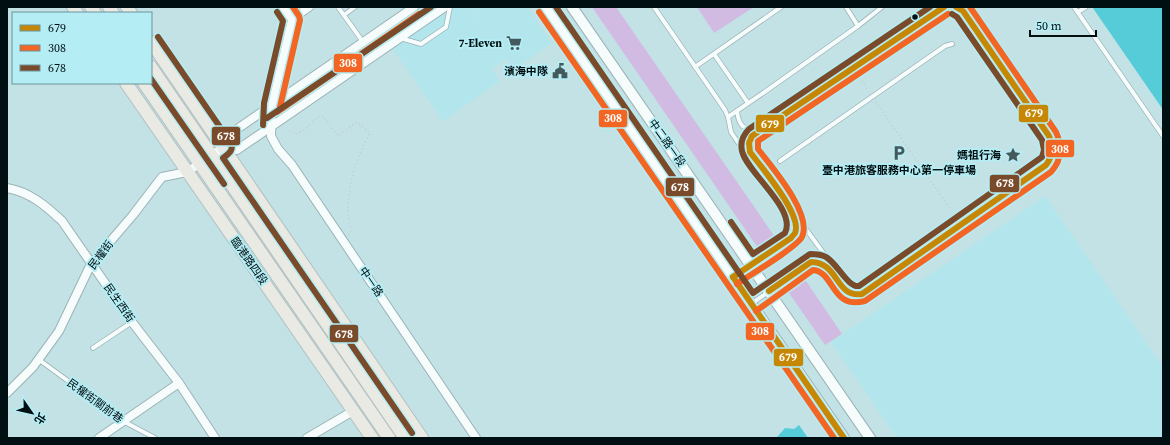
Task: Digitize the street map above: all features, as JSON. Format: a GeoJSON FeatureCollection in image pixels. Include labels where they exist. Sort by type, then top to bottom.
{"type":"FeatureCollection","features":[{"type":"Feature","properties":{"kind":"main road"},"geometry":{"type":"LineString","coordinates":[[152,43],[422,438]]}},
{"type":"Feature","properties":{"kind":"main road"},"geometry":{"type":"LineString","coordinates":[[152,69],[405,438]]}},
{"type":"Feature","properties":{"kind":"main road","name":"臨港路四段"},"geometry":{"type":"LineString","coordinates":[[127,84],[372,438]]}},
{"type":"Feature","properties":{"kind":"main road","name":"臨港路四段"},"geometry":{"type":"LineString","coordinates":[[145,84],[388,438]]}},
{"type":"Feature","properties":{"kind":"street"},"geometry":{"type":"LineString","coordinates":[[283,7],[292,19],[309,7]]}},
{"type":"Feature","properties":{"kind":"street","name":"中一路"},"geometry":{"type":"LineString","coordinates":[[295,7],[272,105],[271,136],[476,438]]}},
{"type":"Feature","properties":{"kind":"street"},"geometry":{"type":"LineString","coordinates":[[414,7],[227,136],[224,147],[237,150],[271,125],[445,7]]}},
{"type":"Feature","properties":{"kind":"street","name":"中二路一段"},"geometry":{"type":"LineString","coordinates":[[546,7],[844,438]]}},
{"type":"Feature","properties":{"kind":"street","name":"中二路一段"},"geometry":{"type":"LineString","coordinates":[[572,7],[870,438]]}},
{"type":"Feature","properties":{"kind":"street","name":"民權街"},"geometry":{"type":"LineString","coordinates":[[7,393],[32,367],[59,331],[91,264],[133,215],[162,177],[187,172],[224,147]]}},
{"type":"Feature","properties":{"kind":"street","name":"民生西街"},"geometry":{"type":"LineString","coordinates":[[7,188],[15,189],[32,197],[48,207],[62,221],[215,438]]}},
{"type":"Feature","properties":{"kind":"street"},"geometry":{"type":"LineString","coordinates":[[99,438],[178,384]]}},
{"type":"Feature","properties":{"kind":"street"},"geometry":{"type":"LineString","coordinates":[[307,438],[353,411]]}},
{"type":"Feature","properties":{"kind":"lane"},"geometry":{"type":"LineString","coordinates":[[338,7],[363,42]]}},
{"type":"Feature","properties":{"kind":"lane"},"geometry":{"type":"LineString","coordinates":[[344,15],[355,7]]}},
{"type":"Feature","properties":{"kind":"lane"},"geometry":{"type":"LineString","coordinates":[[400,38],[421,44],[446,26],[450,7]]}},
{"type":"Feature","properties":{"kind":"lane"},"geometry":{"type":"LineString","coordinates":[[654,7],[725,110],[731,132],[745,153],[752,155]]}},
{"type":"Feature","properties":{"kind":"lane"},"geometry":{"type":"LineString","coordinates":[[695,67],[781,7]]}},
{"type":"Feature","properties":{"kind":"lane"},"geometry":{"type":"LineString","coordinates":[[846,7],[858,26]]}},
{"type":"Feature","properties":{"kind":"lane"},"geometry":{"type":"LineString","coordinates":[[728,117],[766,92],[882,7]]}},
{"type":"Feature","properties":{"kind":"lane"},"geometry":{"type":"LineString","coordinates":[[944,7],[752,136],[749,143],[750,152],[827,258],[836,276],[849,294],[862,294],[1046,165],[1053,154],[1049,136],[963,11],[956,7]]}},
{"type":"Feature","properties":{"kind":"lane"},"geometry":{"type":"LineString","coordinates":[[1074,7],[1163,136]]}},
{"type":"Feature","properties":{"kind":"lane"},"geometry":{"type":"LineString","coordinates":[[1078,12],[1086,7]]}},
{"type":"Feature","properties":{"kind":"lane"},"geometry":{"type":"LineString","coordinates":[[780,161],[944,46],[952,44]]}},
{"type":"Feature","properties":{"kind":"lane"},"geometry":{"type":"LineString","coordinates":[[714,54],[748,103]]}},
{"type":"Feature","properties":{"kind":"lane"},"geometry":{"type":"LineString","coordinates":[[737,110],[738,120],[742,126],[749,130],[758,132]]}},
{"type":"Feature","properties":{"kind":"lane"},"geometry":{"type":"LineString","coordinates":[[733,278],[793,236],[796,225],[787,202]]}},
{"type":"Feature","properties":{"kind":"lane"},"geometry":{"type":"LineString","coordinates":[[751,304],[811,262],[823,264],[836,276]]}},
{"type":"Feature","properties":{"kind":"lane"},"geometry":{"type":"LineString","coordinates":[[93,348],[132,322]]}},
{"type":"Feature","properties":{"kind":"lane","name":"民權街關前巷"},"geometry":{"type":"LineString","coordinates":[[38,359],[123,421],[155,438]]}},
{"type":"Feature","properties":{"kind":"path"},"geometry":{"type":"LineString","coordinates":[[854,68],[872,97],[951,210]]}},
{"type":"Feature","properties":{"kind":"path"},"geometry":{"type":"LineString","coordinates":[[290,131],[296,134],[304,131],[310,126],[316,117],[323,116],[338,136],[357,122],[370,133],[358,156],[352,181],[348,211],[351,232],[342,240]]}},
{"type":"Feature","properties":{"kind":"shaded area"},"geometry":{"type":"Polygon","coordinates":[[[451,7],[470,7],[504,57],[471,7],[527,7],[552,43],[514,69],[506,59],[492,69],[500,81],[443,121],[392,48],[451,7]]]}},
{"type":"Feature","properties":{"kind":"shaded area"},"geometry":{"type":"Polygon","coordinates":[[[592,7],[616,7],[775,237],[758,248],[592,7]]]}},
{"type":"Feature","properties":{"kind":"shaded area"},"geometry":{"type":"Polygon","coordinates":[[[697,7],[754,7],[714,33],[697,7]]]}},
{"type":"Feature","properties":{"kind":"shaded area"},"geometry":{"type":"Polygon","coordinates":[[[1045,196],[1163,367],[1163,438],[897,438],[831,342],[1045,196]]]}},
{"type":"Feature","properties":{"kind":"shaded area"},"geometry":{"type":"Polygon","coordinates":[[[804,278],[842,334],[825,345],[787,290],[804,278]]]}},
{"type":"Feature","properties":{"kind":"water"},"geometry":{"type":"Polygon","coordinates":[[[1092,7],[1163,7],[1163,110],[1092,7]]]}},
{"type":"Feature","properties":{"kind":"water"},"geometry":{"type":"Polygon","coordinates":[[[799,425],[808,438],[777,437],[785,428],[794,429],[799,425]]]}},
{"type":"Feature","properties":{"kind":"pier"},"geometry":{"type":"Polygon","coordinates":[[[1090,7],[1092,7],[1163,112],[1090,7]]]}},
{"type":"Feature","properties":{"kind":"transit line","name":"308"},"geometry":{"type":"LineString","coordinates":[[280,107],[300,20],[293,7]]}},
{"type":"Feature","properties":{"kind":"transit line","name":"678"},"geometry":{"type":"LineString","coordinates":[[267,118],[431,7]]}},
{"type":"Feature","properties":{"kind":"transit line","name":"678"},"geometry":{"type":"LineString","coordinates":[[556,7],[753,293],[810,254],[826,257],[851,283],[855,286],[859,286],[1042,157],[1044,150],[1042,140],[957,17],[952,14]]}},
{"type":"Feature","properties":{"kind":"transit line","name":"678"},"geometry":{"type":"LineString","coordinates":[[731,222],[753,254],[785,233],[787,223],[778,202],[753,170],[742,151],[742,139],[749,129],[930,7]]}},
{"type":"Feature","properties":{"kind":"transit line","name":"679"},"geometry":{"type":"LineString","coordinates":[[733,277],[791,238],[795,233],[796,225],[787,203],[780,191],[750,152],[749,143],[752,136],[944,7]]}},
{"type":"Feature","properties":{"kind":"transit line","name":"679"},"geometry":{"type":"LineString","coordinates":[[769,291],[811,262],[820,264],[827,268],[841,286],[847,291],[853,294],[862,294],[1046,165],[1048,162],[1052,148],[1049,136],[963,11],[956,7]]}},
{"type":"Feature","properties":{"kind":"transit line","name":"308"},"geometry":{"type":"LineString","coordinates":[[756,311],[813,270],[820,272],[826,277],[839,296],[854,302],[865,301],[1051,172],[1055,167],[1060,153],[1056,132],[970,7]]}},
{"type":"Feature","properties":{"kind":"transit line","name":"678"},"geometry":{"type":"LineString","coordinates":[[263,125],[264,103],[283,21],[277,12]]}},
{"type":"Feature","properties":{"kind":"transit line","name":"308"},"geometry":{"type":"LineString","coordinates":[[539,12],[834,438]]}},
{"type":"Feature","properties":{"kind":"transit line","name":"308"},"geometry":{"type":"LineString","coordinates":[[277,112],[419,14]]}},
{"type":"Feature","properties":{"kind":"transit line","name":"308"},"geometry":{"type":"LineString","coordinates":[[737,284],[798,242],[802,237],[804,227],[802,216],[796,204],[781,178],[758,149],[758,141],[948,14]]}},
{"type":"Feature","properties":{"kind":"transit line","name":"678"},"geometry":{"type":"LineString","coordinates":[[158,37],[231,143],[232,148],[229,154],[223,158],[412,433]]}},
{"type":"Feature","properties":{"kind":"transit line","name":"678"},"geometry":{"type":"LineString","coordinates":[[152,80],[224,184]]}},
{"type":"Feature","properties":{"kind":"transit line","name":"679"},"geometry":{"type":"LineString","coordinates":[[733,277],[844,438]]}},
{"type":"Feature","properties":{"kind":"place","name":"7-Eleven"},"geometry":{"type":"Point","coordinates":[514,43]}},
{"type":"Feature","properties":{"kind":"place","name":"濱海中隊"},"geometry":{"type":"Point","coordinates":[560,71]}},
{"type":"Feature","properties":{"kind":"place","name":"臺中港旅客服務中心第一停車場"},"geometry":{"type":"Point","coordinates":[899,153]}},
{"type":"Feature","properties":{"kind":"place","name":"媽祖行海"},"geometry":{"type":"Point","coordinates":[1013,155]}}]}
